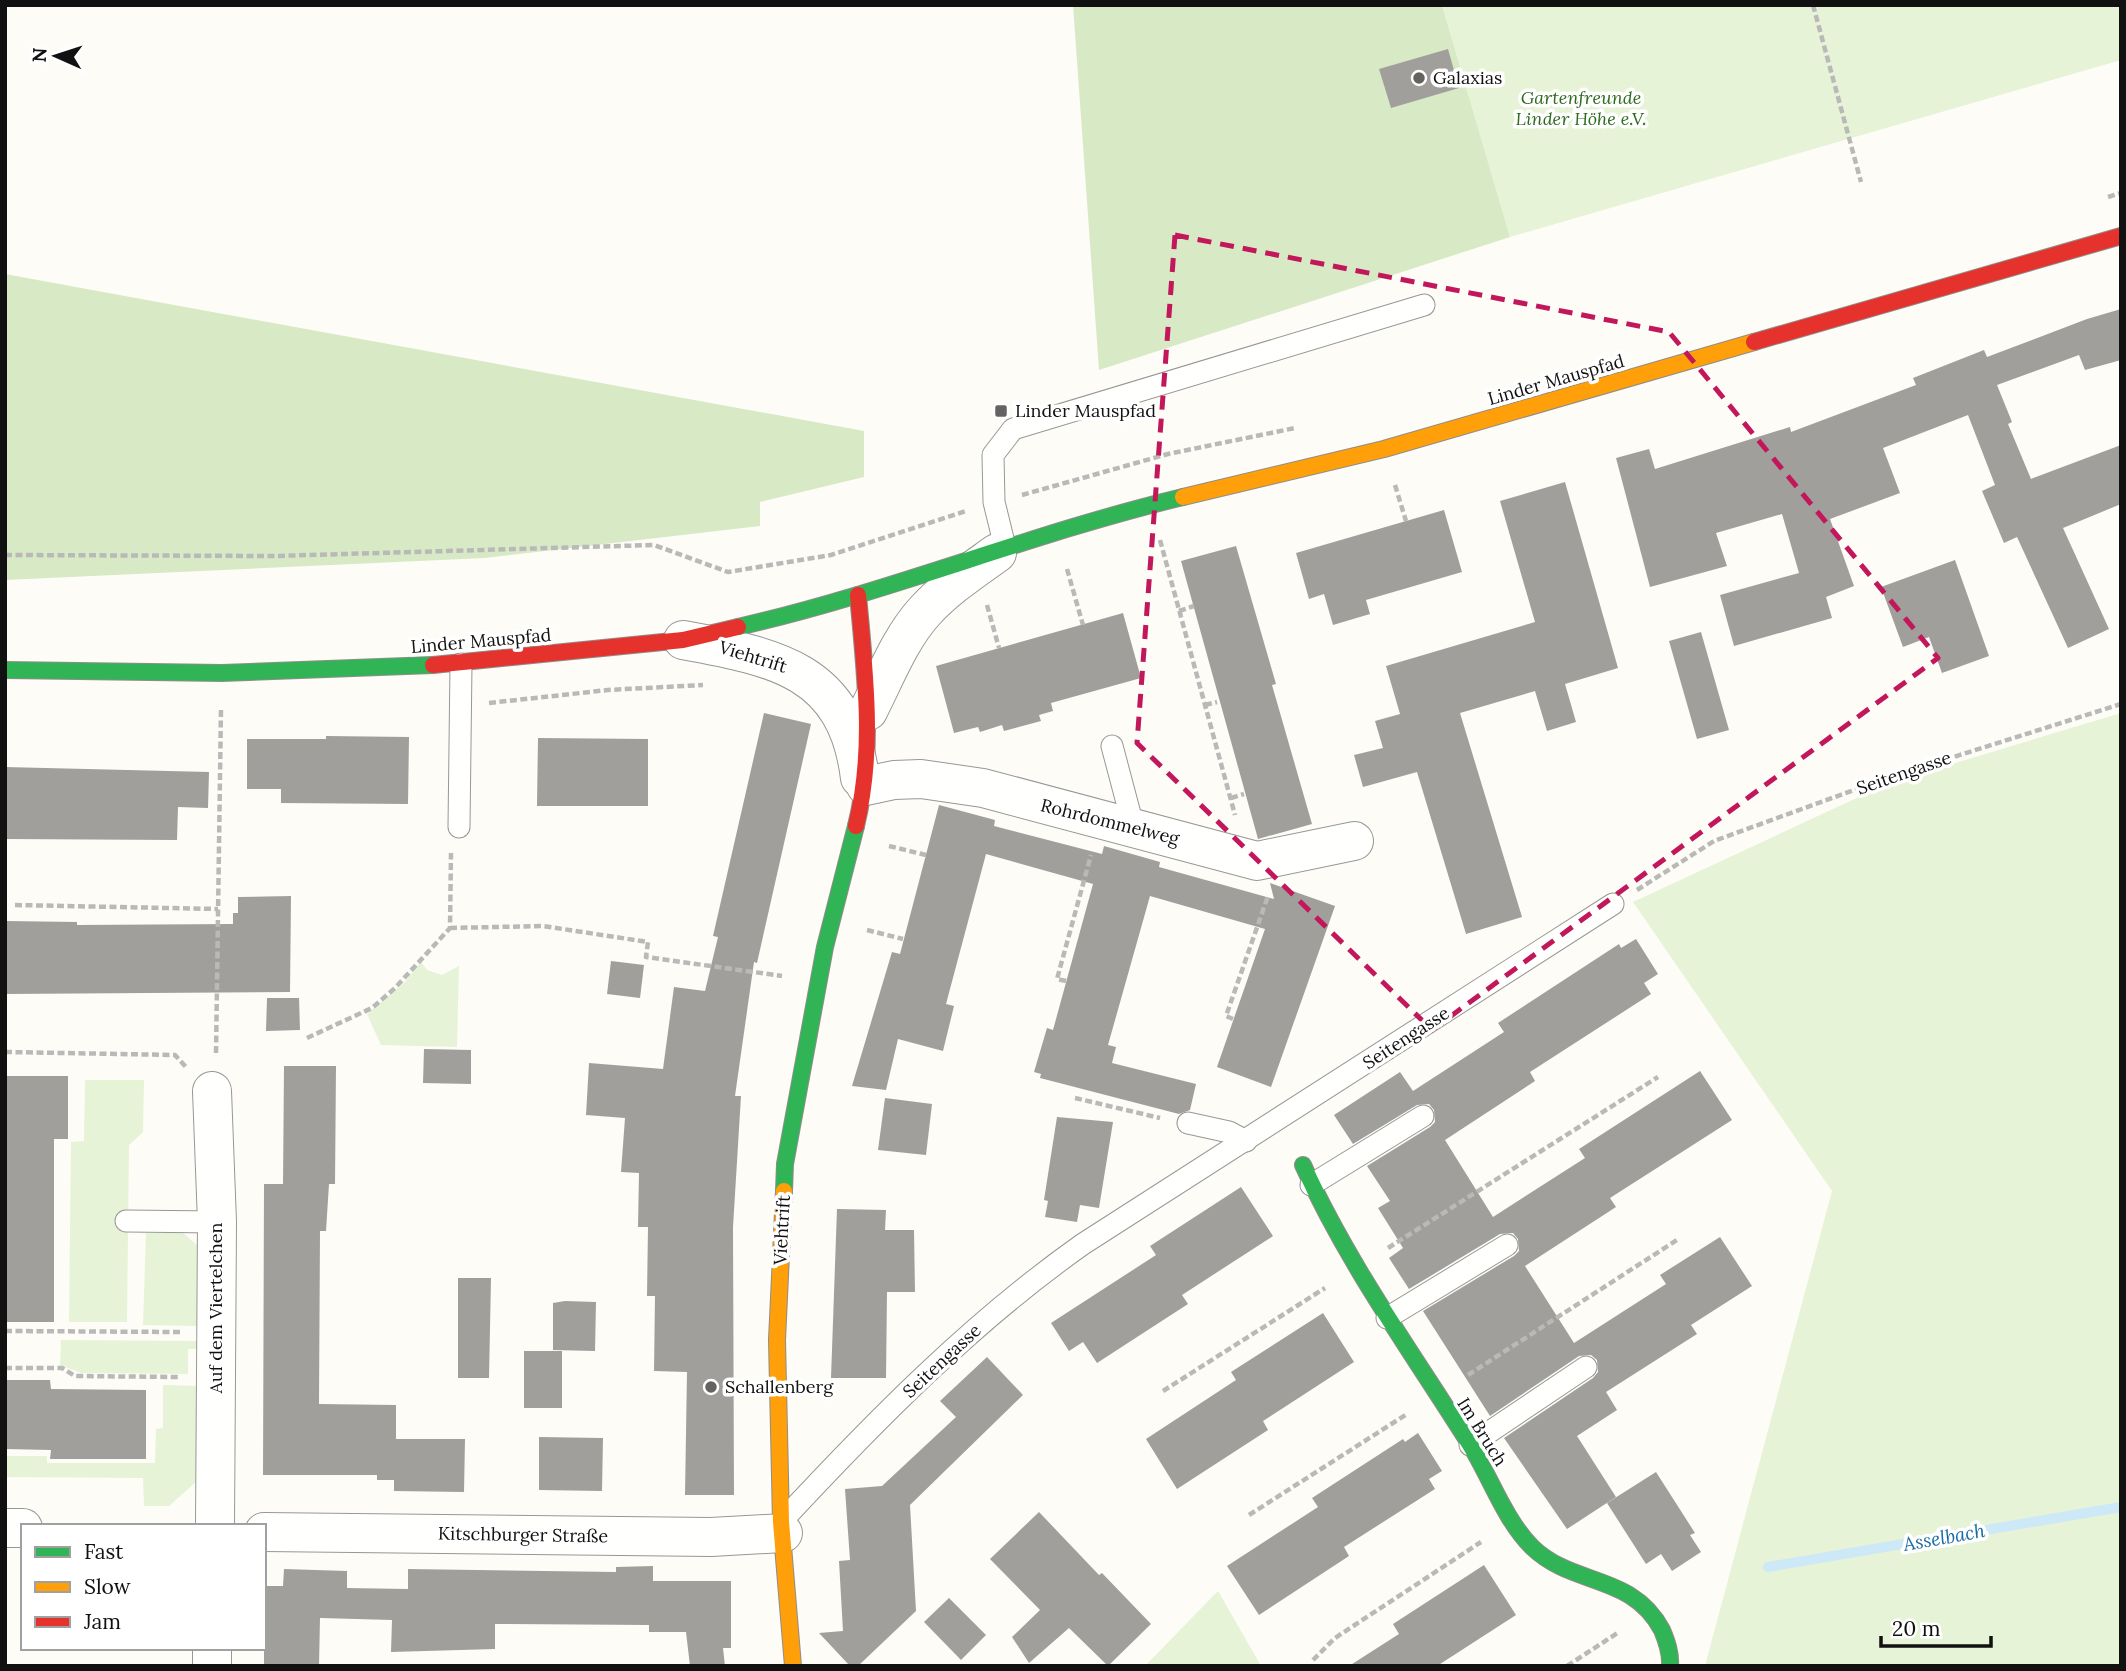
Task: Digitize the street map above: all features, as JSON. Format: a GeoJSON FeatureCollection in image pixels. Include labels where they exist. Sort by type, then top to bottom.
{"type":"FeatureCollection","features":[{"type":"Feature","properties":{"kind":"street","name":"Linder Mauspfad"},"geometry":{"type":"LineString","coordinates":[[5,670],[222,673],[461,664],[683,640],[800,613],[1005,547],[1150,505],[1384,449],[2121,236]]}},
{"type":"Feature","properties":{"kind":"street","name":"Viehtrift"},"geometry":{"type":"LineString","coordinates":[[868,711],[899,650],[922,613],[955,582],[1005,547]]}},
{"type":"Feature","properties":{"kind":"street","name":"Viehtrift"},"geometry":{"type":"LineString","coordinates":[[793,1666],[782,1528],[777,1339],[785,1164],[818,981],[864,793],[868,711],[858,595]]}},
{"type":"Feature","properties":{"kind":"street","name":"Viehtrift"},"geometry":{"type":"LineString","coordinates":[[683,640],[731,648],[804,673],[842,713],[856,748],[864,793]]}},
{"type":"Feature","properties":{"kind":"street","name":"Rohrdommelweg"},"geometry":{"type":"LineString","coordinates":[[864,793],[894,780],[946,783],[982,789],[1257,861],[1354,841]]}},
{"type":"Feature","properties":{"kind":"street","name":"Auf dem Viertelchen"},"geometry":{"type":"LineString","coordinates":[[212,1091],[216,1222],[215,1524]]}},
{"type":"Feature","properties":{"kind":"street","name":"Im Bruch"},"geometry":{"type":"LineString","coordinates":[[1307,1175],[1354,1269],[1470,1445],[1530,1545],[1556,1566],[1589,1575],[1642,1600]]}},
{"type":"Feature","properties":{"kind":"street","name":"Kitschburger Straße"},"geometry":{"type":"LineString","coordinates":[[266,1532],[711,1537],[782,1528]]}},
{"type":"Feature","properties":{"kind":"street"},"geometry":{"type":"LineString","coordinates":[[1642,1600],[1659,1621],[1672,1657],[1670,1666]]}},
{"type":"Feature","properties":{"kind":"lane"},"geometry":{"type":"LineString","coordinates":[[1005,547],[994,502],[993,455],[1013,429],[1424,305]]}},
{"type":"Feature","properties":{"kind":"lane"},"geometry":{"type":"LineString","coordinates":[[459,827],[461,664]]}},
{"type":"Feature","properties":{"kind":"lane"},"geometry":{"type":"LineString","coordinates":[[1112,746],[1117,825]]}},
{"type":"Feature","properties":{"kind":"lane","name":"Seitengasse"},"geometry":{"type":"LineString","coordinates":[[782,1528],[856,1441],[1027,1283],[1083,1244],[1613,904]]}},
{"type":"Feature","properties":{"kind":"lane"},"geometry":{"type":"LineString","coordinates":[[1307,1175],[1423,1116]]}},
{"type":"Feature","properties":{"kind":"lane"},"geometry":{"type":"LineString","coordinates":[[1188,1123],[1229,1132],[1246,1141]]}},
{"type":"Feature","properties":{"kind":"lane"},"geometry":{"type":"LineString","coordinates":[[126,1221],[216,1222]]}},
{"type":"Feature","properties":{"kind":"lane"},"geometry":{"type":"LineString","coordinates":[[1387,1318],[1507,1245]]}},
{"type":"Feature","properties":{"kind":"lane"},"geometry":{"type":"LineString","coordinates":[[1470,1445],[1586,1367]]}},
{"type":"Feature","properties":{"kind":"path"},"geometry":{"type":"LineString","coordinates":[[1813,5],[1861,182]]}},
{"type":"Feature","properties":{"kind":"path"},"geometry":{"type":"LineString","coordinates":[[2094,201],[2121,193]]}},
{"type":"Feature","properties":{"kind":"path"},"geometry":{"type":"LineString","coordinates":[[5,555],[370,554],[558,545],[654,545],[728,572],[831,555],[994,502],[1168,454],[1300,427]]}},
{"type":"Feature","properties":{"kind":"path"},"geometry":{"type":"LineString","coordinates":[[1150,505],[1237,821]]}},
{"type":"Feature","properties":{"kind":"path"},"geometry":{"type":"LineString","coordinates":[[1057,531],[1083,625]]}},
{"type":"Feature","properties":{"kind":"path"},"geometry":{"type":"LineString","coordinates":[[1179,611],[1194,606]]}},
{"type":"Feature","properties":{"kind":"path"},"geometry":{"type":"LineString","coordinates":[[212,1091],[217,1045],[222,673]]}},
{"type":"Feature","properties":{"kind":"path"},"geometry":{"type":"LineString","coordinates":[[1205,705],[1217,702]]}},
{"type":"Feature","properties":{"kind":"path","name":"Seitengasse"},"geometry":{"type":"LineString","coordinates":[[1613,904],[1714,841],[1887,778],[2121,704]]}},
{"type":"Feature","properties":{"kind":"path"},"geometry":{"type":"LineString","coordinates":[[1231,798],[1244,794]]}},
{"type":"Feature","properties":{"kind":"path"},"geometry":{"type":"LineString","coordinates":[[1066,981],[1057,979],[1082,892],[1117,825]]}},
{"type":"Feature","properties":{"kind":"path"},"geometry":{"type":"LineString","coordinates":[[307,1038],[372,1008],[450,928],[451,834],[459,827]]}},
{"type":"Feature","properties":{"kind":"path"},"geometry":{"type":"LineString","coordinates":[[1233,1019],[1226,1016],[1271,887],[1273,858]]}},
{"type":"Feature","properties":{"kind":"path"},"geometry":{"type":"LineString","coordinates":[[1082,892],[1090,894]]}},
{"type":"Feature","properties":{"kind":"path"},"geometry":{"type":"LineString","coordinates":[[15,905],[218,909]]}},
{"type":"Feature","properties":{"kind":"path"},"geometry":{"type":"LineString","coordinates":[[450,928],[543,926],[648,942],[646,957],[818,981]]}},
{"type":"Feature","properties":{"kind":"path"},"geometry":{"type":"LineString","coordinates":[[1255,932],[1263,935]]}},
{"type":"Feature","properties":{"kind":"path"},"geometry":{"type":"LineString","coordinates":[[5,1052],[174,1055],[212,1091]]}},
{"type":"Feature","properties":{"kind":"path"},"geometry":{"type":"LineString","coordinates":[[1163,1391],[1658,1077]]}},
{"type":"Feature","properties":{"kind":"path"},"geometry":{"type":"LineString","coordinates":[[1075,1098],[1188,1123]]}},
{"type":"Feature","properties":{"kind":"path"},"geometry":{"type":"LineString","coordinates":[[1249,1516],[1677,1240]]}},
{"type":"Feature","properties":{"kind":"path"},"geometry":{"type":"LineString","coordinates":[[5,1331],[216,1332]]}},
{"type":"Feature","properties":{"kind":"path"},"geometry":{"type":"LineString","coordinates":[[5,1368],[62,1368],[75,1376],[215,1378]]}},
{"type":"Feature","properties":{"kind":"path"},"geometry":{"type":"LineString","coordinates":[[1313,1660],[1335,1638],[1514,1520]]}},
{"type":"Feature","properties":{"kind":"path"},"geometry":{"type":"LineString","coordinates":[[1567,1666],[1631,1624],[1642,1600]]}},
{"type":"Feature","properties":{"kind":"highlighted area"},"geometry":{"type":"Polygon","coordinates":[[[1175,235],[1669,332],[1938,658],[1432,1030],[1137,743],[1175,235]]]}},
{"type":"Feature","properties":{"kind":"green space"},"geometry":{"type":"Polygon","coordinates":[[[1073,5],[1442,5],[1510,237],[1099,370],[1073,5]]]}},
{"type":"Feature","properties":{"kind":"green space","name":"Gartenfreunde Linder Höhe e.V."},"geometry":{"type":"Polygon","coordinates":[[[1442,5],[2121,5],[2121,60],[1510,237],[1442,5]]]}},
{"type":"Feature","properties":{"kind":"green space"},"geometry":{"type":"Polygon","coordinates":[[[5,274],[864,431],[864,477],[760,502],[760,526],[485,558],[5,580],[5,274]]]}},
{"type":"Feature","properties":{"kind":"green space"},"geometry":{"type":"Polygon","coordinates":[[[2121,713],[2121,1666],[1705,1666],[1832,1191],[1633,902],[1889,783],[2121,713]]]}},
{"type":"Feature","properties":{"kind":"green space"},"geometry":{"type":"Polygon","coordinates":[[[421,962],[427,970],[442,975],[459,966],[457,1047],[381,1045],[367,1014],[404,983],[421,962]]]}},
{"type":"Feature","properties":{"kind":"green space"},"geometry":{"type":"Polygon","coordinates":[[[85,1080],[144,1080],[143,1132],[129,1145],[127,1322],[69,1322],[71,1142],[84,1141],[85,1080]]]}},
{"type":"Feature","properties":{"kind":"green space"},"geometry":{"type":"Polygon","coordinates":[[[146,1233],[183,1233],[198,1246],[198,1326],[143,1325],[146,1233]]]}},
{"type":"Feature","properties":{"kind":"green space"},"geometry":{"type":"Polygon","coordinates":[[[61,1340],[198,1341],[198,1349],[188,1349],[188,1374],[81,1373],[60,1365],[61,1340]]]}},
{"type":"Feature","properties":{"kind":"green space"},"geometry":{"type":"Polygon","coordinates":[[[163,1385],[197,1386],[197,1481],[169,1506],[144,1506],[143,1478],[5,1477],[5,1456],[47,1456],[47,1463],[155,1463],[156,1429],[163,1428],[163,1385]]]}},
{"type":"Feature","properties":{"kind":"green space"},"geometry":{"type":"Polygon","coordinates":[[[1218,1591],[1261,1666],[1145,1666],[1218,1591]]]}},
{"type":"Feature","properties":{"kind":"building","name":"Galaxias"},"geometry":{"type":"Polygon","coordinates":[[[1448,49],[1459,88],[1391,108],[1379,69],[1448,49]]]}},
{"type":"Feature","properties":{"kind":"building"},"geometry":{"type":"Polygon","coordinates":[[[2121,309],[2121,360],[2085,370],[2079,355],[1997,385],[2012,422],[2008,424],[2031,479],[2121,445],[2121,504],[2063,528],[2109,629],[2068,648],[2017,537],[2004,543],[1982,491],[1995,485],[1968,415],[1883,448],[1900,493],[1830,519],[1854,586],[1826,597],[1832,618],[1734,646],[1720,595],[1799,573],[1782,514],[1716,533],[1727,566],[1650,587],[1616,458],[1649,449],[1655,469],[1790,427],[1791,432],[1916,385],[1913,378],[1984,350],[1987,357],[2121,309]]]}},
{"type":"Feature","properties":{"kind":"building"},"geometry":{"type":"Polygon","coordinates":[[[1565,482],[1618,668],[1565,684],[1576,722],[1547,731],[1535,691],[1460,713],[1522,917],[1466,934],[1417,772],[1363,787],[1354,755],[1383,748],[1375,721],[1400,714],[1386,666],[1535,622],[1500,501],[1565,482]]]}},
{"type":"Feature","properties":{"kind":"building"},"geometry":{"type":"Polygon","coordinates":[[[1444,510],[1462,572],[1366,600],[1370,614],[1333,625],[1324,594],[1309,599],[1296,553],[1444,510]]]}},
{"type":"Feature","properties":{"kind":"building"},"geometry":{"type":"Polygon","coordinates":[[[1236,546],[1276,684],[1272,685],[1312,824],[1258,839],[1181,561],[1236,546]]]}},
{"type":"Feature","properties":{"kind":"building"},"geometry":{"type":"Polygon","coordinates":[[[1955,560],[1989,656],[1942,673],[1929,637],[1903,647],[1881,587],[1955,560]]]}},
{"type":"Feature","properties":{"kind":"building"},"geometry":{"type":"Polygon","coordinates":[[[1123,613],[1141,678],[1051,703],[1053,711],[1039,715],[1041,721],[1004,731],[1002,725],[980,732],[978,727],[954,733],[936,666],[1123,613]]]}},
{"type":"Feature","properties":{"kind":"building"},"geometry":{"type":"Polygon","coordinates":[[[1701,632],[1729,730],[1697,739],[1669,641],[1701,632]]]}},
{"type":"Feature","properties":{"kind":"building"},"geometry":{"type":"Polygon","coordinates":[[[764,713],[811,724],[757,963],[754,962],[735,1096],[741,1096],[733,1227],[734,1495],[685,1495],[687,1372],[654,1371],[655,1296],[647,1296],[648,1227],[638,1227],[639,1173],[621,1172],[625,1118],[586,1115],[589,1063],[663,1069],[674,987],[705,991],[718,937],[713,936],[764,713]]]}},
{"type":"Feature","properties":{"kind":"building"},"geometry":{"type":"Polygon","coordinates":[[[326,736],[409,737],[408,804],[281,803],[281,789],[247,789],[247,739],[326,739],[326,736]]]}},
{"type":"Feature","properties":{"kind":"building"},"geometry":{"type":"Polygon","coordinates":[[[538,738],[648,739],[648,806],[537,806],[538,738]]]}},
{"type":"Feature","properties":{"kind":"building"},"geometry":{"type":"Polygon","coordinates":[[[5,767],[209,772],[208,808],[178,807],[177,840],[5,839],[5,767]]]}},
{"type":"Feature","properties":{"kind":"building"},"geometry":{"type":"Polygon","coordinates":[[[939,805],[995,820],[994,826],[1102,854],[1104,846],[1160,862],[1159,867],[1274,899],[1270,883],[1335,906],[1271,1087],[1217,1067],[1265,929],[1150,896],[1108,1045],[1116,1047],[1112,1063],[1196,1084],[1190,1110],[1179,1114],[1040,1078],[1041,1074],[1034,1072],[1047,1028],[1053,1030],[1093,884],[986,854],[946,1004],[954,1006],[943,1051],[898,1039],[886,1090],[852,1086],[892,952],[900,954],[939,805]]]}},
{"type":"Feature","properties":{"kind":"building"},"geometry":{"type":"Polygon","coordinates":[[[291,896],[290,992],[5,994],[5,921],[77,922],[77,925],[233,924],[233,913],[238,913],[238,897],[291,896]]]}},
{"type":"Feature","properties":{"kind":"building"},"geometry":{"type":"Polygon","coordinates":[[[1636,939],[1658,974],[1644,983],[1651,994],[1530,1072],[1535,1081],[1445,1140],[1493,1217],[1585,1158],[1579,1149],[1700,1071],[1732,1120],[1610,1198],[1616,1207],[1525,1266],[1574,1343],[1666,1284],[1660,1275],[1720,1237],[1752,1286],[1691,1325],[1697,1334],[1606,1392],[1617,1410],[1577,1436],[1616,1497],[1567,1529],[1504,1438],[1593,1378],[1598,1372],[1597,1360],[1591,1355],[1579,1356],[1490,1416],[1423,1311],[1514,1256],[1519,1251],[1518,1239],[1513,1233],[1500,1234],[1409,1289],[1389,1258],[1403,1248],[1378,1208],[1390,1201],[1367,1166],[1430,1127],[1435,1122],[1434,1110],[1429,1104],[1417,1105],[1353,1144],[1334,1115],[1400,1072],[1413,1091],[1504,1032],[1498,1023],[1619,944],[1621,948],[1636,939]]]}},
{"type":"Feature","properties":{"kind":"building"},"geometry":{"type":"Polygon","coordinates":[[[611,961],[644,965],[640,998],[607,994],[611,961]]]}},
{"type":"Feature","properties":{"kind":"building"},"geometry":{"type":"Polygon","coordinates":[[[267,998],[299,998],[300,1030],[266,1031],[267,998]]]}},
{"type":"Feature","properties":{"kind":"building"},"geometry":{"type":"Polygon","coordinates":[[[424,1049],[471,1050],[471,1084],[423,1083],[424,1049]]]}},
{"type":"Feature","properties":{"kind":"building"},"geometry":{"type":"Polygon","coordinates":[[[284,1066],[336,1066],[335,1184],[329,1184],[326,1231],[320,1231],[319,1404],[396,1405],[396,1439],[465,1439],[464,1492],[394,1491],[394,1480],[377,1480],[377,1475],[263,1475],[264,1184],[283,1184],[284,1066]]]}},
{"type":"Feature","properties":{"kind":"building"},"geometry":{"type":"Polygon","coordinates":[[[5,1076],[68,1076],[68,1139],[54,1139],[54,1322],[5,1322],[5,1076]]]}},
{"type":"Feature","properties":{"kind":"building"},"geometry":{"type":"Polygon","coordinates":[[[885,1098],[932,1104],[926,1155],[878,1150],[885,1098]]]}},
{"type":"Feature","properties":{"kind":"building"},"geometry":{"type":"Polygon","coordinates":[[[1057,1117],[1113,1122],[1099,1208],[1080,1205],[1077,1222],[1045,1217],[1048,1201],[1044,1200],[1057,1117]]]}},
{"type":"Feature","properties":{"kind":"building"},"geometry":{"type":"Polygon","coordinates":[[[1241,1187],[1273,1236],[1182,1295],[1188,1304],[1097,1363],[1083,1342],[1069,1351],[1051,1323],[1156,1255],[1150,1246],[1241,1187]]]}},
{"type":"Feature","properties":{"kind":"building"},"geometry":{"type":"Polygon","coordinates":[[[837,1209],[886,1210],[885,1230],[914,1230],[915,1292],[887,1292],[886,1378],[831,1378],[837,1209]]]}},
{"type":"Feature","properties":{"kind":"building"},"geometry":{"type":"Polygon","coordinates":[[[458,1278],[491,1278],[489,1378],[458,1378],[458,1278]]]}},
{"type":"Feature","properties":{"kind":"building"},"geometry":{"type":"Polygon","coordinates":[[[596,1302],[595,1351],[553,1350],[553,1303],[596,1302]]]}},
{"type":"Feature","properties":{"kind":"building"},"geometry":{"type":"Polygon","coordinates":[[[1323,1313],[1354,1362],[1263,1421],[1268,1430],[1177,1489],[1146,1439],[1236,1380],[1231,1372],[1323,1313]]]}},
{"type":"Feature","properties":{"kind":"building"},"geometry":{"type":"Polygon","coordinates":[[[524,1351],[562,1351],[562,1408],[524,1408],[524,1351]]]}},
{"type":"Feature","properties":{"kind":"building"},"geometry":{"type":"Polygon","coordinates":[[[987,1357],[1023,1395],[910,1505],[916,1611],[858,1666],[850,1666],[819,1633],[843,1631],[839,1561],[850,1560],[845,1489],[882,1486],[956,1417],[940,1401],[987,1357]]]}},
{"type":"Feature","properties":{"kind":"building"},"geometry":{"type":"Polygon","coordinates":[[[5,1380],[50,1380],[51,1389],[146,1390],[146,1459],[50,1459],[51,1450],[5,1449],[5,1380]]]}},
{"type":"Feature","properties":{"kind":"building"},"geometry":{"type":"Polygon","coordinates":[[[1418,1433],[1442,1471],[1429,1479],[1435,1489],[1344,1547],[1349,1556],[1259,1615],[1227,1566],[1318,1507],[1312,1498],[1403,1439],[1405,1442],[1418,1433]]]}},
{"type":"Feature","properties":{"kind":"building"},"geometry":{"type":"Polygon","coordinates":[[[539,1437],[603,1438],[602,1491],[539,1490],[539,1437]]]}},
{"type":"Feature","properties":{"kind":"building"},"geometry":{"type":"Polygon","coordinates":[[[1656,1472],[1695,1533],[1690,1535],[1701,1552],[1672,1571],[1661,1554],[1646,1564],[1607,1503],[1656,1472]]]}},
{"type":"Feature","properties":{"kind":"building"},"geometry":{"type":"Polygon","coordinates":[[[1039,1512],[1099,1575],[1102,1573],[1151,1624],[1108,1666],[1069,1628],[1029,1663],[1012,1637],[1040,1610],[990,1559],[1039,1512]]]}},
{"type":"Feature","properties":{"kind":"building"},"geometry":{"type":"Polygon","coordinates":[[[1484,1565],[1516,1615],[1437,1666],[1349,1666],[1399,1634],[1393,1624],[1484,1565]]]}},
{"type":"Feature","properties":{"kind":"building"},"geometry":{"type":"Polygon","coordinates":[[[653,1566],[653,1581],[731,1581],[731,1648],[723,1648],[725,1666],[690,1666],[686,1632],[649,1632],[649,1625],[495,1624],[495,1649],[391,1652],[392,1620],[320,1618],[319,1666],[264,1666],[266,1586],[283,1586],[284,1569],[347,1571],[347,1588],[408,1589],[408,1569],[616,1572],[616,1567],[653,1566]]]}},
{"type":"Feature","properties":{"kind":"building"},"geometry":{"type":"Polygon","coordinates":[[[949,1598],[986,1635],[961,1660],[924,1622],[949,1598]]]}},
{"type":"Feature","properties":{"kind":"waterway","name":"Asselbach"},"geometry":{"type":"LineString","coordinates":[[1768,1567],[2121,1507]]}},
{"type":"Feature","properties":{"kind":"traffic: fast"},"geometry":{"type":"LineString","coordinates":[[738,627],[850,597],[1071,528],[1183,497]]}},
{"type":"Feature","properties":{"kind":"traffic: fast"},"geometry":{"type":"LineString","coordinates":[[5,670],[222,673],[433,665]]}},
{"type":"Feature","properties":{"kind":"traffic: fast"},"geometry":{"type":"LineString","coordinates":[[784,1191],[785,1164],[825,947],[856,826]]}},
{"type":"Feature","properties":{"kind":"traffic: fast"},"geometry":{"type":"LineString","coordinates":[[1303,1165],[1360,1272],[1477,1456],[1513,1524],[1532,1547],[1548,1560],[1618,1589],[1635,1599],[1662,1630],[1670,1666]]}},
{"type":"Feature","properties":{"kind":"traffic: slow"},"geometry":{"type":"LineString","coordinates":[[1183,497],[1384,449],[1754,342]]}},
{"type":"Feature","properties":{"kind":"traffic: slow"},"geometry":{"type":"LineString","coordinates":[[784,1191],[777,1340],[781,1522],[793,1666]]}},
{"type":"Feature","properties":{"kind":"traffic: jam"},"geometry":{"type":"LineString","coordinates":[[1754,342],[2121,236]]}},
{"type":"Feature","properties":{"kind":"traffic: jam"},"geometry":{"type":"LineString","coordinates":[[856,826],[862,797],[867,740],[858,595]]}},
{"type":"Feature","properties":{"kind":"traffic: jam"},"geometry":{"type":"LineString","coordinates":[[433,665],[683,640],[738,627]]}},
{"type":"Feature","properties":{"kind":"place","name":"Galaxias"},"geometry":{"type":"Point","coordinates":[1419,78]}},
{"type":"Feature","properties":{"kind":"place","name":"Linder Mauspfad"},"geometry":{"type":"Point","coordinates":[1001,411]}},
{"type":"Feature","properties":{"kind":"place","name":"Schallenberg"},"geometry":{"type":"Point","coordinates":[711,1387]}}]}
